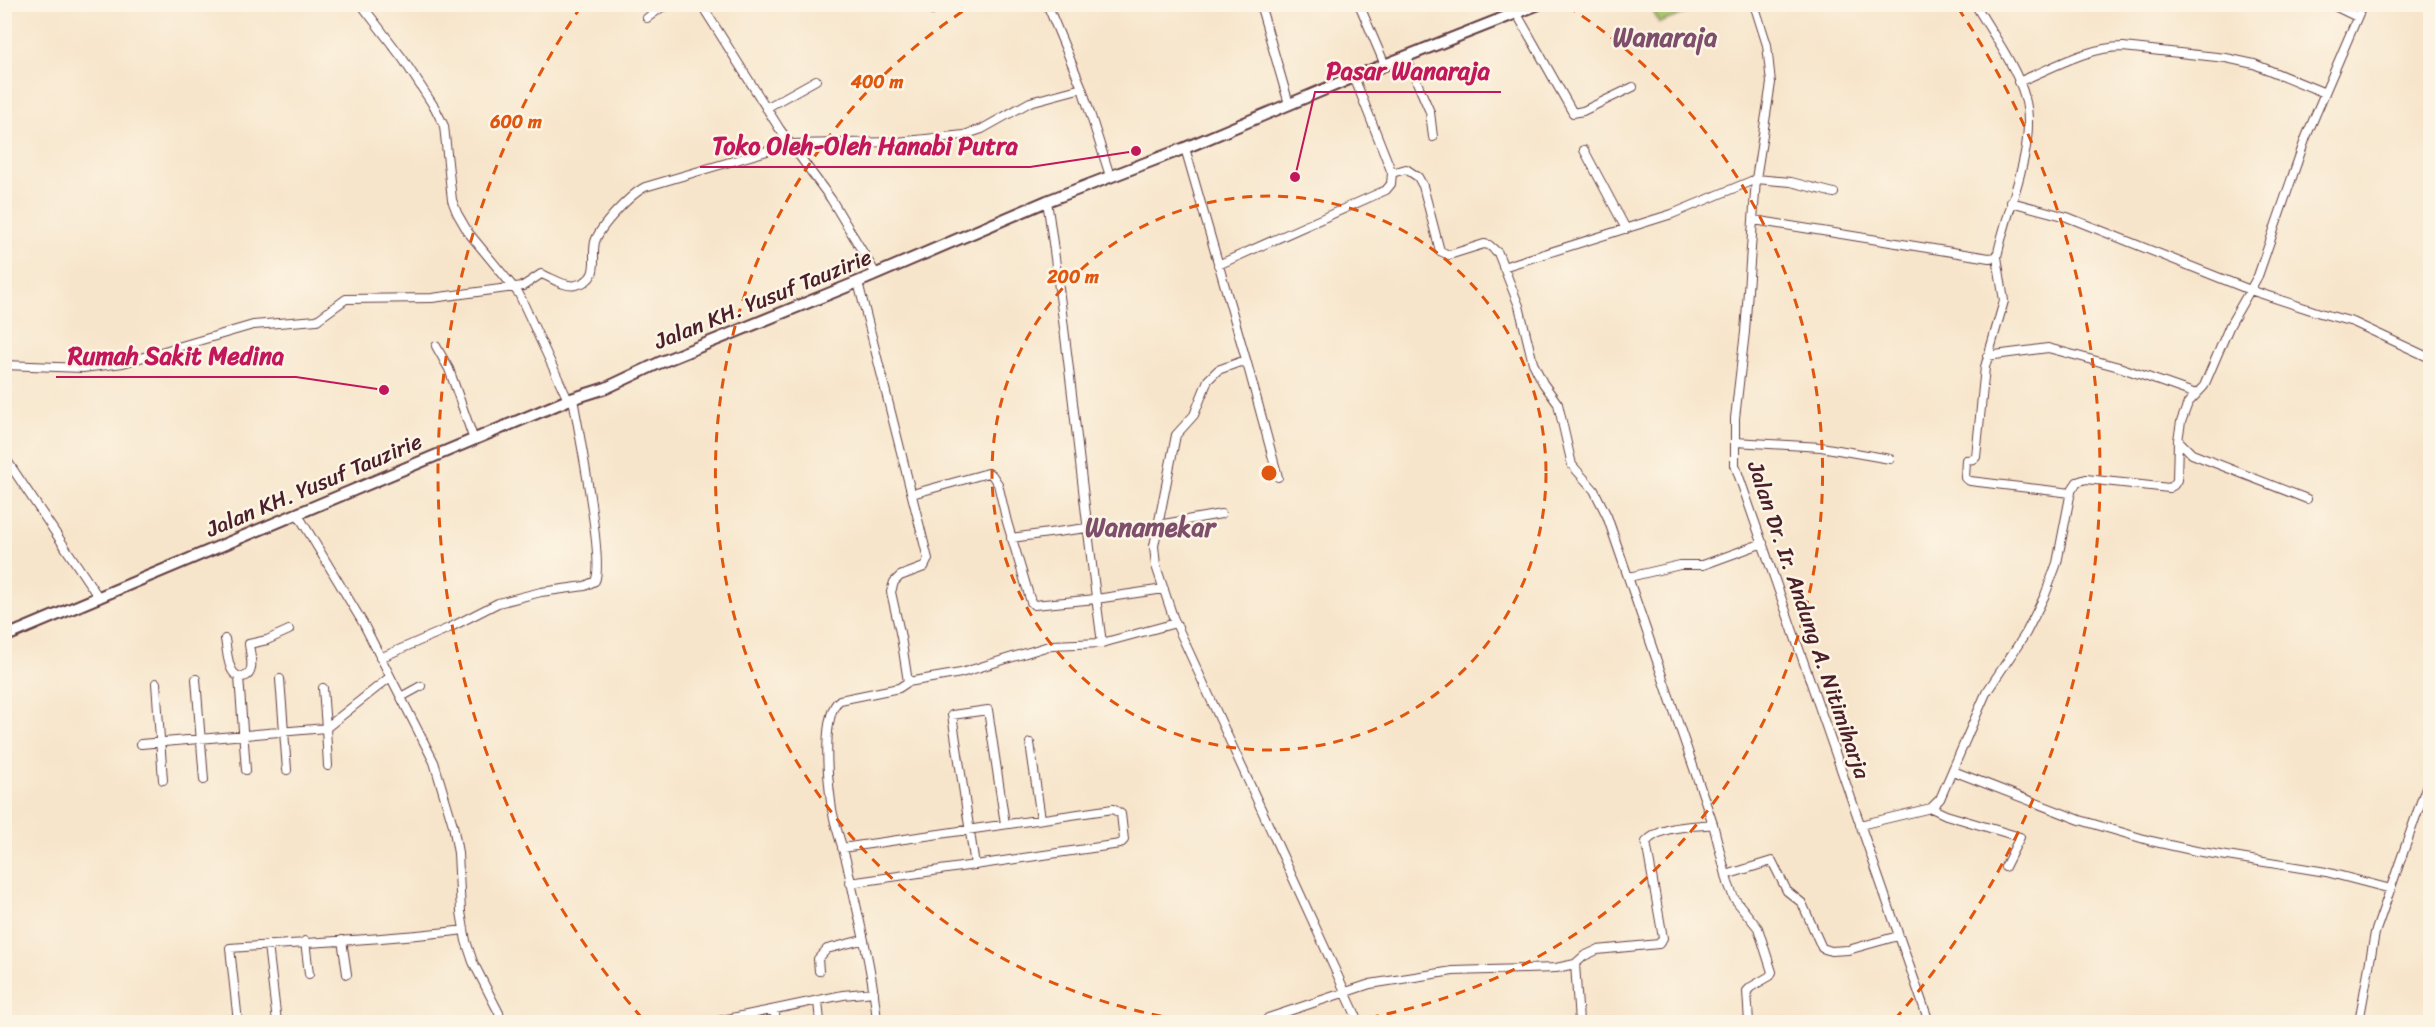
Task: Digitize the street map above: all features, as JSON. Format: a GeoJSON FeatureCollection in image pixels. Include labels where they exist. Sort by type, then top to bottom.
{"type":"FeatureCollection","features":[{"type":"Feature","properties":{"kind":"main road","name":"Jalan KH. Yusuf Tauzirie"},"geometry":{"type":"LineString","coordinates":[[4,637],[570,399],[606,388],[659,363],[858,282],[1047,201],[1185,148],[1354,77],[1539,4]]}},
{"type":"Feature","properties":{"kind":"street"},"geometry":{"type":"LineString","coordinates":[[361,4],[403,59],[435,108],[444,126],[452,200],[457,213],[468,232],[514,288],[570,399],[593,520],[598,571],[595,581],[585,585],[541,592],[498,603],[449,628],[380,658]]}},
{"type":"Feature","properties":{"kind":"street"},"geometry":{"type":"LineString","coordinates":[[647,18],[662,7],[676,4]]}},
{"type":"Feature","properties":{"kind":"street"},"geometry":{"type":"LineString","coordinates":[[701,4],[766,108],[831,199],[876,274]]}},
{"type":"Feature","properties":{"kind":"street"},"geometry":{"type":"LineString","coordinates":[[1047,4],[1082,88],[1110,176]]}},
{"type":"Feature","properties":{"kind":"street"},"geometry":{"type":"LineString","coordinates":[[1260,4],[1289,104]]}},
{"type":"Feature","properties":{"kind":"street"},"geometry":{"type":"LineString","coordinates":[[1359,4],[1385,65]]}},
{"type":"Feature","properties":{"kind":"street","name":"Jalan Dr. Ir. Andung A. Nitimiharja"},"geometry":{"type":"LineString","coordinates":[[1754,4],[1767,45],[1771,83],[1756,178],[1745,332],[1735,418],[1735,465],[1929,1023]]}},
{"type":"Feature","properties":{"kind":"street"},"geometry":{"type":"LineString","coordinates":[[1975,4],[2018,82],[2025,99],[2028,131],[1997,257],[2004,301],[1987,356],[1976,457],[1966,460],[1965,475],[1967,481],[2071,493]]}},
{"type":"Feature","properties":{"kind":"street"},"geometry":{"type":"LineString","coordinates":[[2330,4],[2357,17]]}},
{"type":"Feature","properties":{"kind":"street"},"geometry":{"type":"LineString","coordinates":[[1860,825],[1931,808],[1940,799],[1986,693],[2026,633],[2045,595],[2057,564],[2071,493],[2077,482],[2086,479],[2169,488],[2174,485],[2177,480],[2181,422],[2188,403],[2204,386],[2230,325],[2258,276],[2284,199],[2325,93],[2363,4]]}},
{"type":"Feature","properties":{"kind":"street"},"geometry":{"type":"LineString","coordinates":[[1517,14],[1573,113],[1583,111],[1633,87]]}},
{"type":"Feature","properties":{"kind":"street"},"geometry":{"type":"LineString","coordinates":[[2018,82],[2091,52],[2123,47],[2226,58],[2254,64],[2325,93]]}},
{"type":"Feature","properties":{"kind":"street"},"geometry":{"type":"LineString","coordinates":[[1406,57],[1430,112],[1433,137]]}},
{"type":"Feature","properties":{"kind":"street"},"geometry":{"type":"LineString","coordinates":[[1218,265],[1386,190],[1391,184],[1392,173],[1354,77]]}},
{"type":"Feature","properties":{"kind":"street"},"geometry":{"type":"LineString","coordinates":[[766,108],[816,80]]}},
{"type":"Feature","properties":{"kind":"street"},"geometry":{"type":"LineString","coordinates":[[4,365],[83,368],[123,363],[253,325],[317,320],[346,299],[432,298],[514,288],[527,284],[541,274],[569,286],[583,282],[593,273],[596,239],[635,192],[702,169],[791,144],[897,142],[964,135],[982,129],[1030,102],[1082,88]]}},
{"type":"Feature","properties":{"kind":"street"},"geometry":{"type":"LineString","coordinates":[[1185,148],[1278,477]]}},
{"type":"Feature","properties":{"kind":"street"},"geometry":{"type":"LineString","coordinates":[[1584,150],[1626,229]]}},
{"type":"Feature","properties":{"kind":"street"},"geometry":{"type":"LineString","coordinates":[[1392,173],[1406,170],[1418,177],[1423,186],[1438,246],[1443,254],[1449,255],[1484,244],[1489,245],[1498,253],[1518,306],[1533,363],[1543,383],[1558,404],[1572,465],[1601,502],[1629,577],[1713,824],[1734,898],[1758,928],[1772,972],[1770,976],[1747,991],[1749,1023]]}},
{"type":"Feature","properties":{"kind":"street"},"geometry":{"type":"LineString","coordinates":[[1503,267],[1672,214],[1756,178],[1791,182],[1834,193]]}},
{"type":"Feature","properties":{"kind":"street"},"geometry":{"type":"LineString","coordinates":[[1047,201],[1065,320],[1070,383],[1102,643]]}},
{"type":"Feature","properties":{"kind":"street"},"geometry":{"type":"LineString","coordinates":[[2011,202],[2067,217],[2250,290],[2353,322],[2430,358]]}},
{"type":"Feature","properties":{"kind":"street"},"geometry":{"type":"LineString","coordinates":[[1754,219],[1989,258],[1997,257]]}},
{"type":"Feature","properties":{"kind":"street"},"geometry":{"type":"LineString","coordinates":[[858,282],[927,562],[924,567],[897,579],[891,592],[908,682]]}},
{"type":"Feature","properties":{"kind":"street"},"geometry":{"type":"LineString","coordinates":[[436,346],[449,369],[474,440]]}},
{"type":"Feature","properties":{"kind":"street"},"geometry":{"type":"LineString","coordinates":[[1987,356],[2048,348],[2109,364],[2196,394]]}},
{"type":"Feature","properties":{"kind":"street"},"geometry":{"type":"LineString","coordinates":[[1247,363],[1233,364],[1218,370],[1208,380],[1194,415],[1176,435],[1154,551],[1176,623],[1359,1023]]}},
{"type":"Feature","properties":{"kind":"street"},"geometry":{"type":"LineString","coordinates":[[2178,440],[2192,454],[2307,499]]}},
{"type":"Feature","properties":{"kind":"street"},"geometry":{"type":"LineString","coordinates":[[1735,442],[1821,447],[1890,459]]}},
{"type":"Feature","properties":{"kind":"street"},"geometry":{"type":"LineString","coordinates":[[4,456],[99,598]]}},
{"type":"Feature","properties":{"kind":"street"},"geometry":{"type":"LineString","coordinates":[[912,494],[988,473],[992,475],[998,484],[1011,538],[1033,604],[1096,599],[1164,589]]}},
{"type":"Feature","properties":{"kind":"street"},"geometry":{"type":"LineString","coordinates":[[297,513],[363,623],[434,762],[448,802],[458,853],[464,930],[473,962],[499,1013],[501,1023]]}},
{"type":"Feature","properties":{"kind":"street"},"geometry":{"type":"LineString","coordinates":[[1158,525],[1221,514]]}},
{"type":"Feature","properties":{"kind":"street"},"geometry":{"type":"LineString","coordinates":[[1011,538],[1087,528]]}},
{"type":"Feature","properties":{"kind":"street"},"geometry":{"type":"LineString","coordinates":[[1629,577],[1680,565],[1703,565],[1763,543]]}},
{"type":"Feature","properties":{"kind":"street"},"geometry":{"type":"LineString","coordinates":[[877,1023],[874,992],[831,805],[827,753],[831,708],[840,700],[899,688],[908,682],[962,673],[1052,645],[1102,643],[1176,623]]}},
{"type":"Feature","properties":{"kind":"street"},"geometry":{"type":"LineString","coordinates":[[239,677],[248,675],[251,669],[249,644],[267,640],[290,630]]}},
{"type":"Feature","properties":{"kind":"street"},"geometry":{"type":"LineString","coordinates":[[225,639],[232,671],[239,677],[246,770]]}},
{"type":"Feature","properties":{"kind":"street"},"geometry":{"type":"LineString","coordinates":[[141,744],[326,728],[390,677]]}},
{"type":"Feature","properties":{"kind":"street"},"geometry":{"type":"LineString","coordinates":[[196,679],[204,780]]}},
{"type":"Feature","properties":{"kind":"street"},"geometry":{"type":"LineString","coordinates":[[280,679],[287,770]]}},
{"type":"Feature","properties":{"kind":"street"},"geometry":{"type":"LineString","coordinates":[[156,683],[163,780]]}},
{"type":"Feature","properties":{"kind":"street"},"geometry":{"type":"LineString","coordinates":[[401,697],[421,686]]}},
{"type":"Feature","properties":{"kind":"street"},"geometry":{"type":"LineString","coordinates":[[323,688],[328,766]]}},
{"type":"Feature","properties":{"kind":"street"},"geometry":{"type":"LineString","coordinates":[[975,865],[952,715],[988,710],[1005,824]]}},
{"type":"Feature","properties":{"kind":"street"},"geometry":{"type":"LineString","coordinates":[[1030,743],[1041,819]]}},
{"type":"Feature","properties":{"kind":"street"},"geometry":{"type":"LineString","coordinates":[[1953,771],[2080,820],[2165,845],[2315,870],[2391,889]]}},
{"type":"Feature","properties":{"kind":"street"},"geometry":{"type":"LineString","coordinates":[[2360,1023],[2375,933],[2430,776]]}},
{"type":"Feature","properties":{"kind":"street"},"geometry":{"type":"LineString","coordinates":[[1931,808],[1946,815],[2020,837],[2005,867]]}},
{"type":"Feature","properties":{"kind":"street"},"geometry":{"type":"LineString","coordinates":[[842,848],[1041,819],[1117,810],[1120,813],[1124,840],[1120,844],[850,883]]}},
{"type":"Feature","properties":{"kind":"street"},"geometry":{"type":"LineString","coordinates":[[1265,1023],[1268,1018],[1370,984],[1412,976],[1575,964],[1584,956],[1597,950],[1661,942],[1663,938],[1646,842],[1654,834],[1672,829],[1713,824]]}},
{"type":"Feature","properties":{"kind":"street"},"geometry":{"type":"LineString","coordinates":[[1726,874],[1772,860],[1787,891],[1802,903],[1819,944],[1827,950],[1848,950],[1898,936]]}},
{"type":"Feature","properties":{"kind":"street"},"geometry":{"type":"LineString","coordinates":[[238,1023],[230,948],[305,941],[404,938],[464,930]]}},
{"type":"Feature","properties":{"kind":"street"},"geometry":{"type":"LineString","coordinates":[[342,940],[347,974]]}},
{"type":"Feature","properties":{"kind":"street"},"geometry":{"type":"LineString","coordinates":[[819,971],[818,959],[827,949],[862,940]]}},
{"type":"Feature","properties":{"kind":"street"},"geometry":{"type":"LineString","coordinates":[[305,941],[309,974]]}},
{"type":"Feature","properties":{"kind":"street"},"geometry":{"type":"LineString","coordinates":[[268,945],[278,1023]]}},
{"type":"Feature","properties":{"kind":"street"},"geometry":{"type":"LineString","coordinates":[[1575,964],[1579,1023]]}},
{"type":"Feature","properties":{"kind":"street"},"geometry":{"type":"LineString","coordinates":[[712,1023],[736,1020],[843,995],[874,992]]}},
{"type":"Feature","properties":{"kind":"street"},"geometry":{"type":"LineString","coordinates":[[818,1001],[820,1023]]}},
{"type":"Feature","properties":{"kind":"street"},"geometry":{"type":"LineString","coordinates":[[774,1011],[777,1023]]}},
{"type":"Feature","properties":{"kind":"green space"},"geometry":{"type":"Polygon","coordinates":[[[1650,4],[1710,4],[1659,23],[1650,5],[1650,4]]]}},
{"type":"Feature","properties":{"kind":"place","name":"Toko Oleh-Oleh Hanabi Putra"},"geometry":{"type":"Point","coordinates":[1136,151]}},
{"type":"Feature","properties":{"kind":"place","name":"Pasar Wanaraja"},"geometry":{"type":"Point","coordinates":[1295,177]}},
{"type":"Feature","properties":{"kind":"place","name":"Rumah Sakit Medina"},"geometry":{"type":"Point","coordinates":[384,390]}},
{"type":"Feature","properties":{"kind":"district","name":"Wanaraja"},"geometry":{"type":"Point","coordinates":[1665,37]}},
{"type":"Feature","properties":{"kind":"district","name":"Wanamekar"},"geometry":{"type":"Point","coordinates":[1150,527]}}]}
